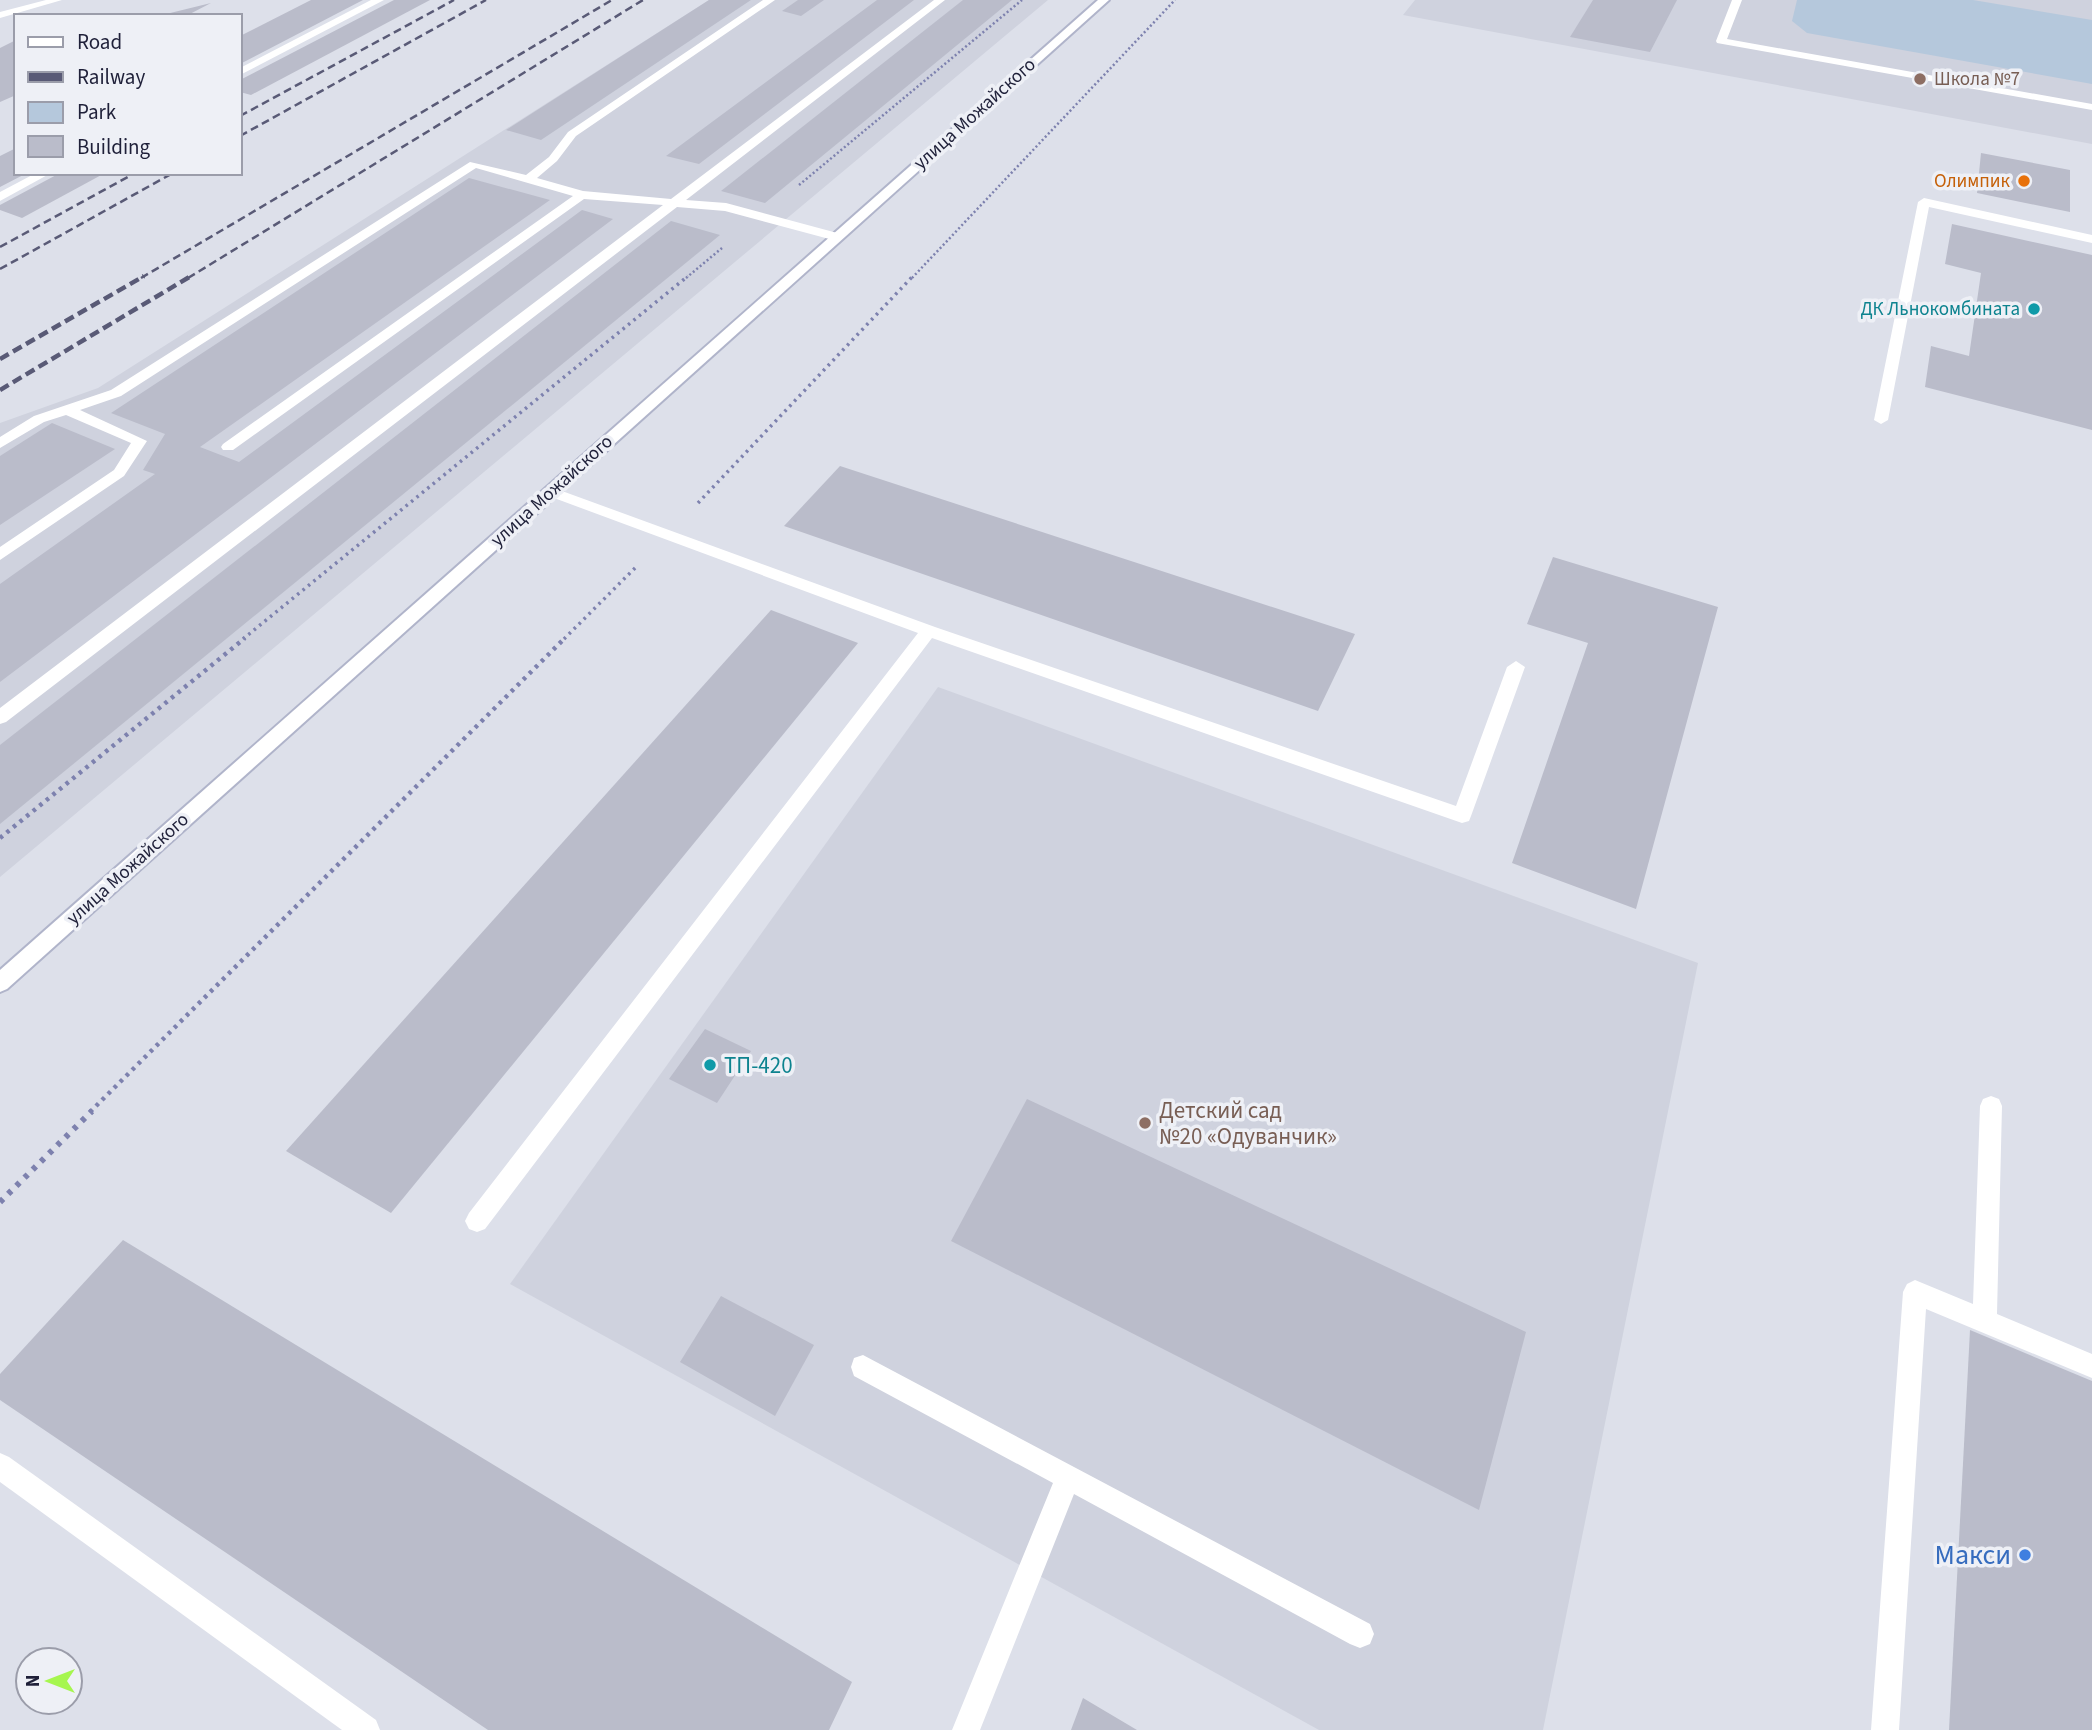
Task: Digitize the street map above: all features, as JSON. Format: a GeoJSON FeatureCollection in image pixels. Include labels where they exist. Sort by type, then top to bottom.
{"type":"FeatureCollection","features":[{"type":"Feature","properties":{"kind":"main road"},"geometry":{"type":"LineString","coordinates":[[0,15],[57,0]]}},
{"type":"Feature","properties":{"kind":"main road"},"geometry":{"type":"LineString","coordinates":[[242,71],[379,0]]}},
{"type":"Feature","properties":{"kind":"main road"},"geometry":{"type":"LineString","coordinates":[[528,180],[553,159],[572,134],[770,0]]}},
{"type":"Feature","properties":{"kind":"main road"},"geometry":{"type":"LineString","coordinates":[[0,717],[940,0]]}},
{"type":"Feature","properties":{"kind":"main road","name":"улица Можайского"},"geometry":{"type":"LineString","coordinates":[[0,983],[1104,0]]}},
{"type":"Feature","properties":{"kind":"main road"},"geometry":{"type":"LineString","coordinates":[[1737,0],[1721,41],[2092,107]]}},
{"type":"Feature","properties":{"kind":"main road"},"geometry":{"type":"LineString","coordinates":[[0,443],[39,419],[116,393],[474,164],[582,195],[726,207],[837,237]]}},
{"type":"Feature","properties":{"kind":"main road"},"geometry":{"type":"LineString","coordinates":[[0,197],[41,175]]}},
{"type":"Feature","properties":{"kind":"main road"},"geometry":{"type":"LineString","coordinates":[[228,447],[582,195]]}},
{"type":"Feature","properties":{"kind":"main road"},"geometry":{"type":"LineString","coordinates":[[1881,420],[1924,202],[2092,239]]}},
{"type":"Feature","properties":{"kind":"main road"},"geometry":{"type":"LineString","coordinates":[[0,555],[119,473],[140,441],[67,410]]}},
{"type":"Feature","properties":{"kind":"main road"},"geometry":{"type":"LineString","coordinates":[[551,492],[929,631],[1462,816],[1516,667]]}},
{"type":"Feature","properties":{"kind":"main road"},"geometry":{"type":"LineString","coordinates":[[477,1221],[929,631]]}},
{"type":"Feature","properties":{"kind":"main road"},"geometry":{"type":"LineString","coordinates":[[1984,1320],[1992,1107]]}},
{"type":"Feature","properties":{"kind":"main road"},"geometry":{"type":"LineString","coordinates":[[1885,1730],[1915,1292],[2092,1366]]}},
{"type":"Feature","properties":{"kind":"main road"},"geometry":{"type":"LineString","coordinates":[[863,1367],[1360,1634]]}},
{"type":"Feature","properties":{"kind":"main road"},"geometry":{"type":"LineString","coordinates":[[0,1466],[366,1730]]}},
{"type":"Feature","properties":{"kind":"main road"},"geometry":{"type":"LineString","coordinates":[[966,1730],[1068,1477]]}},
{"type":"Feature","properties":{"kind":"path"},"geometry":{"type":"LineString","coordinates":[[0,838],[1022,0]]}},
{"type":"Feature","properties":{"kind":"path"},"geometry":{"type":"LineString","coordinates":[[0,1202],[668,535],[1175,0]]}},
{"type":"Feature","properties":{"kind":"shaded area"},"geometry":{"type":"Polygon","coordinates":[[[709,0],[1048,0],[0,877],[0,423],[98,388],[709,0]]]}},
{"type":"Feature","properties":{"kind":"shaded area","name":"Школа №7"},"geometry":{"type":"Polygon","coordinates":[[[1415,0],[2092,0],[2092,144],[1403,15],[1415,0]]]}},
{"type":"Feature","properties":{"kind":"shaded area","name":"Детский сад №20 «Одуванчик»"},"geometry":{"type":"Polygon","coordinates":[[[938,687],[1698,963],[1543,1730],[1319,1730],[510,1284],[938,687]]]}},
{"type":"Feature","properties":{"kind":"green space"},"geometry":{"type":"Polygon","coordinates":[[[1797,0],[1973,0],[2092,20],[2092,84],[1807,33],[1792,21],[1797,0]]]}},
{"type":"Feature","properties":{"kind":"building"},"geometry":{"type":"Polygon","coordinates":[[[311,0],[363,0],[242,63],[242,35],[311,0]]]}},
{"type":"Feature","properties":{"kind":"building"},"geometry":{"type":"Polygon","coordinates":[[[394,0],[430,0],[251,95],[242,93],[242,79],[394,0]]]}},
{"type":"Feature","properties":{"kind":"building"},"geometry":{"type":"Polygon","coordinates":[[[709,0],[751,0],[541,140],[506,130],[709,0]]]}},
{"type":"Feature","properties":{"kind":"building"},"geometry":{"type":"Polygon","coordinates":[[[798,0],[824,0],[801,16],[782,11],[798,0]]]}},
{"type":"Feature","properties":{"kind":"building"},"geometry":{"type":"Polygon","coordinates":[[[877,0],[914,0],[699,164],[666,156],[877,0]]]}},
{"type":"Feature","properties":{"kind":"building"},"geometry":{"type":"Polygon","coordinates":[[[963,0],[1012,0],[765,203],[721,191],[963,0]]]}},
{"type":"Feature","properties":{"kind":"building"},"geometry":{"type":"Polygon","coordinates":[[[1593,0],[1677,0],[1650,52],[1570,37],[1593,0]]]}},
{"type":"Feature","properties":{"kind":"building"},"geometry":{"type":"Polygon","coordinates":[[[211,3],[190,14],[166,14],[211,3]]]}},
{"type":"Feature","properties":{"kind":"building"},"geometry":{"type":"Polygon","coordinates":[[[14,41],[14,96],[0,102],[0,48],[14,41]]]}},
{"type":"Feature","properties":{"kind":"building"},"geometry":{"type":"Polygon","coordinates":[[[14,149],[14,175],[23,175],[0,187],[0,156],[14,149]]]}},
{"type":"Feature","properties":{"kind":"building","name":"Олимпик"},"geometry":{"type":"Polygon","coordinates":[[[1981,153],[2070,170],[2070,212],[1977,193],[1981,153]]]}},
{"type":"Feature","properties":{"kind":"building"},"geometry":{"type":"Polygon","coordinates":[[[56,175],[101,175],[22,218],[0,210],[0,205],[56,175]]]}},
{"type":"Feature","properties":{"kind":"building"},"geometry":{"type":"Polygon","coordinates":[[[469,178],[550,200],[200,447],[239,462],[582,210],[613,219],[0,682],[0,584],[155,474],[143,470],[165,434],[111,413],[469,178]]]}},
{"type":"Feature","properties":{"kind":"building"},"geometry":{"type":"Polygon","coordinates":[[[671,221],[720,235],[0,824],[0,745],[671,221]]]}},
{"type":"Feature","properties":{"kind":"building","name":"ДК Льнокомбината"},"geometry":{"type":"Polygon","coordinates":[[[1952,224],[2092,255],[2092,430],[1925,387],[1931,346],[1969,356],[1981,273],[1945,264],[1952,224]]]}},
{"type":"Feature","properties":{"kind":"building"},"geometry":{"type":"Polygon","coordinates":[[[52,423],[115,449],[0,525],[0,456],[52,423]]]}},
{"type":"Feature","properties":{"kind":"building"},"geometry":{"type":"Polygon","coordinates":[[[840,466],[1355,634],[1318,711],[784,526],[840,466]]]}},
{"type":"Feature","properties":{"kind":"building"},"geometry":{"type":"Polygon","coordinates":[[[1553,557],[1718,607],[1636,909],[1512,863],[1588,643],[1527,624],[1553,557]]]}},
{"type":"Feature","properties":{"kind":"building"},"geometry":{"type":"Polygon","coordinates":[[[771,610],[858,643],[391,1213],[286,1151],[771,610]]]}},
{"type":"Feature","properties":{"kind":"building","name":"ТП-420"},"geometry":{"type":"Polygon","coordinates":[[[705,1029],[751,1051],[717,1103],[669,1079],[705,1029]]]}},
{"type":"Feature","properties":{"kind":"building"},"geometry":{"type":"Polygon","coordinates":[[[1027,1099],[1526,1332],[1479,1510],[951,1241],[1027,1099]]]}},
{"type":"Feature","properties":{"kind":"building"},"geometry":{"type":"Polygon","coordinates":[[[123,1240],[852,1682],[829,1730],[488,1730],[0,1400],[0,1374],[123,1240]]]}},
{"type":"Feature","properties":{"kind":"building"},"geometry":{"type":"Polygon","coordinates":[[[721,1296],[814,1345],[775,1416],[680,1362],[721,1296]]]}},
{"type":"Feature","properties":{"kind":"building","name":"Макси"},"geometry":{"type":"Polygon","coordinates":[[[1970,1330],[2092,1381],[2092,1730],[1949,1730],[1970,1330]]]}},
{"type":"Feature","properties":{"kind":"building"},"geometry":{"type":"Polygon","coordinates":[[[1083,1698],[1137,1730],[1071,1730],[1083,1698]]]}},
{"type":"Feature","properties":{"kind":"railway"},"geometry":{"type":"LineString","coordinates":[[242,115],[454,0]]}},
{"type":"Feature","properties":{"kind":"railway"},"geometry":{"type":"LineString","coordinates":[[242,135],[486,0]]}},
{"type":"Feature","properties":{"kind":"railway"},"geometry":{"type":"LineString","coordinates":[[141,278],[612,0]]}},
{"type":"Feature","properties":{"kind":"railway"},"geometry":{"type":"LineString","coordinates":[[188,278],[643,0]]}},
{"type":"Feature","properties":{"kind":"railway"},"geometry":{"type":"LineString","coordinates":[[0,247],[131,175]]}},
{"type":"Feature","properties":{"kind":"railway"},"geometry":{"type":"LineString","coordinates":[[0,269],[169,175]]}},
{"type":"Feature","properties":{"kind":"railway"},"geometry":{"type":"LineString","coordinates":[[0,359],[144,276]]}},
{"type":"Feature","properties":{"kind":"railway"},"geometry":{"type":"LineString","coordinates":[[0,390],[191,276]]}},
{"type":"Feature","properties":{"kind":"place","name":"Школа №7"},"geometry":{"type":"Point","coordinates":[1920,79]}},
{"type":"Feature","properties":{"kind":"place","name":"Олимпик"},"geometry":{"type":"Point","coordinates":[2024,181]}},
{"type":"Feature","properties":{"kind":"place","name":"ДК Льнокомбината"},"geometry":{"type":"Point","coordinates":[2034,309]}},
{"type":"Feature","properties":{"kind":"place","name":"ТП-420"},"geometry":{"type":"Point","coordinates":[710,1065]}},
{"type":"Feature","properties":{"kind":"place","name":"Детский сад №20 «Одуванчик»"},"geometry":{"type":"Point","coordinates":[1145,1123]}},
{"type":"Feature","properties":{"kind":"place","name":"Макси"},"geometry":{"type":"Point","coordinates":[2025,1555]}}]}
